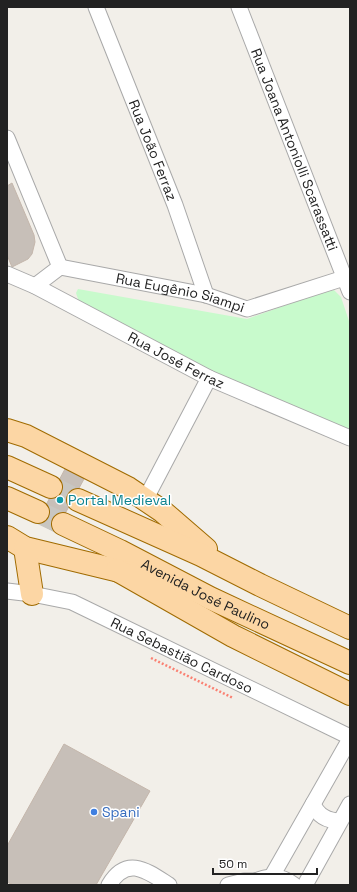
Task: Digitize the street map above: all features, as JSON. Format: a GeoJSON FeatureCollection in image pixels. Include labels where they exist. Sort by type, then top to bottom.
{"type":"FeatureCollection","features":[{"type":"Feature","properties":{"kind":"main road"},"geometry":{"type":"LineString","coordinates":[[7,430],[26,436],[128,488],[162,511],[228,569]]}},
{"type":"Feature","properties":{"kind":"main road"},"geometry":{"type":"LineString","coordinates":[[7,466],[51,487]]}},
{"type":"Feature","properties":{"kind":"main road"},"geometry":{"type":"LineString","coordinates":[[7,498],[38,512]]}},
{"type":"Feature","properties":{"kind":"main road"},"geometry":{"type":"LineString","coordinates":[[78,500],[228,569],[350,628]]}},
{"type":"Feature","properties":{"kind":"main road","name":"Avenida José Paulino"},"geometry":{"type":"LineString","coordinates":[[63,524],[120,551],[210,598],[350,663]]}},
{"type":"Feature","properties":{"kind":"main road"},"geometry":{"type":"LineString","coordinates":[[16,543],[117,570],[210,598]]}},
{"type":"Feature","properties":{"kind":"main road"},"geometry":{"type":"LineString","coordinates":[[16,543],[32,594]]}},
{"type":"Feature","properties":{"kind":"main road"},"geometry":{"type":"LineString","coordinates":[[117,570],[233,636],[350,694]]}},
{"type":"Feature","properties":{"kind":"street","name":"Rua João Ferraz"},"geometry":{"type":"LineString","coordinates":[[96,7],[175,205],[206,295]]}},
{"type":"Feature","properties":{"kind":"street","name":"Rua Joana Antoniolli Scarassatti"},"geometry":{"type":"LineString","coordinates":[[239,7],[347,285]]}},
{"type":"Feature","properties":{"kind":"street"},"geometry":{"type":"LineString","coordinates":[[7,138],[60,267],[36,286]]}},
{"type":"Feature","properties":{"kind":"street","name":"Rua Eugênio Siampi"},"geometry":{"type":"LineString","coordinates":[[60,267],[206,295],[247,309],[347,285]]}},
{"type":"Feature","properties":{"kind":"street","name":"Rua José Ferraz"},"geometry":{"type":"LineString","coordinates":[[7,274],[36,286],[209,378],[350,438]]}},
{"type":"Feature","properties":{"kind":"street"},"geometry":{"type":"LineString","coordinates":[[144,500],[209,378]]}},
{"type":"Feature","properties":{"kind":"street","name":"Rua Sebastião Cardoso"},"geometry":{"type":"LineString","coordinates":[[7,591],[32,594],[72,602],[350,738]]}},
{"type":"Feature","properties":{"kind":"street"},"geometry":{"type":"LineString","coordinates":[[272,876],[350,738]]}},
{"type":"Feature","properties":{"kind":"street"},"geometry":{"type":"LineString","coordinates":[[313,804],[316,810],[324,818],[329,821],[340,821]]}},
{"type":"Feature","properties":{"kind":"street"},"geometry":{"type":"LineString","coordinates":[[305,885],[350,804]]}},
{"type":"Feature","properties":{"kind":"street"},"geometry":{"type":"LineString","coordinates":[[109,885],[117,874],[131,868],[143,868],[169,885]]}},
{"type":"Feature","properties":{"kind":"street"},"geometry":{"type":"LineString","coordinates":[[228,885],[244,881],[252,883],[272,876],[294,885]]}},
{"type":"Feature","properties":{"kind":"green space"},"geometry":{"type":"Polygon","coordinates":[[[78,289],[247,319],[317,294],[334,290],[341,297],[350,324],[350,432],[201,367],[79,302],[76,293],[78,289]]]}},
{"type":"Feature","properties":{"kind":"building"},"geometry":{"type":"Polygon","coordinates":[[[12,183],[34,235],[35,242],[32,254],[28,259],[12,267],[7,255],[7,186],[12,183]]]}},
{"type":"Feature","properties":{"kind":"building","name":"Portal Medieval"},"geometry":{"type":"Polygon","coordinates":[[[65,469],[84,479],[55,532],[37,522],[65,469]]]}},
{"type":"Feature","properties":{"kind":"building"},"geometry":{"type":"Polygon","coordinates":[[[64,744],[150,791],[96,885],[13,885],[7,882],[7,846],[64,744]]]}},
{"type":"Feature","properties":{"kind":"tunnel"},"geometry":{"type":"LineString","coordinates":[[51,487],[78,500]]}},
{"type":"Feature","properties":{"kind":"tunnel"},"geometry":{"type":"LineString","coordinates":[[38,512],[63,524]]}},
{"type":"Feature","properties":{"kind":"place","name":"Portal Medieval"},"geometry":{"type":"Point","coordinates":[60,500]}},
{"type":"Feature","properties":{"kind":"place","name":"Spani"},"geometry":{"type":"Point","coordinates":[94,812]}}]}
